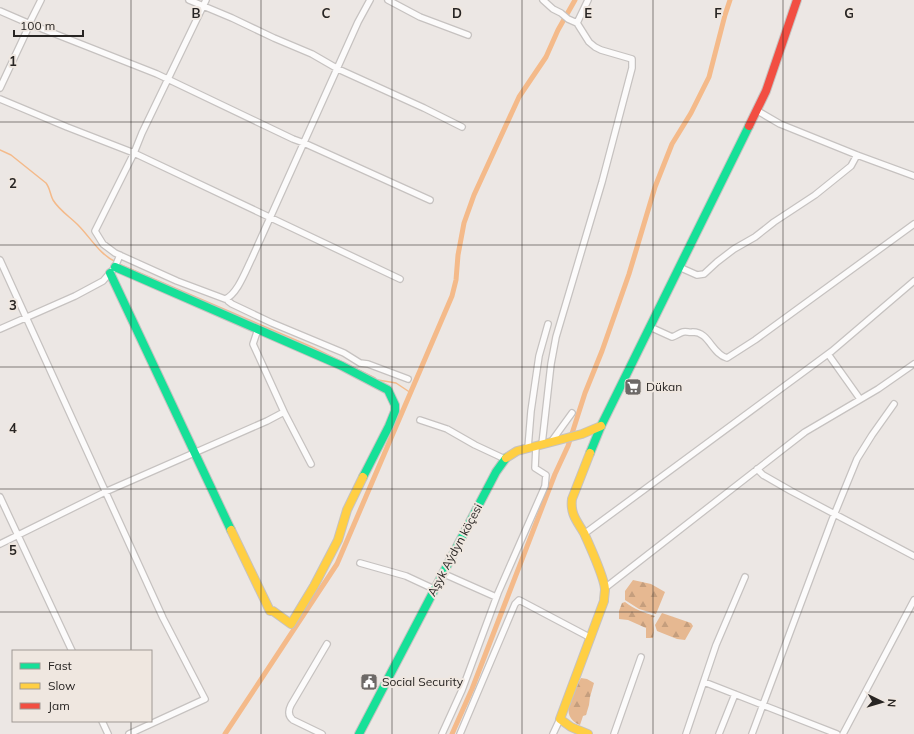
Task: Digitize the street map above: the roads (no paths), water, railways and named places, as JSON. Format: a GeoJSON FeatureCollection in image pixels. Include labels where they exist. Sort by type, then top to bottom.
{"type":"FeatureCollection","features":[{"type":"Feature","properties":{"kind":"street"},"geometry":{"type":"LineString","coordinates":[[0,88],[41,0]]}},
{"type":"Feature","properties":{"kind":"street"},"geometry":{"type":"LineString","coordinates":[[189,0],[312,54],[338,69],[462,127]]}},
{"type":"Feature","properties":{"kind":"street"},"geometry":{"type":"LineString","coordinates":[[206,0],[142,133],[134,153],[95,231],[103,244],[119,257],[183,284],[224,299],[230,297],[236,290],[338,69],[358,22],[370,0]]}},
{"type":"Feature","properties":{"kind":"street"},"geometry":{"type":"LineString","coordinates":[[388,0],[420,17],[468,35]]}},
{"type":"Feature","properties":{"kind":"street"},"geometry":{"type":"LineString","coordinates":[[442,734],[462,690],[496,597],[546,486],[546,475],[535,468],[542,444],[551,364],[556,337],[617,126],[632,63],[632,59],[595,47],[589,42],[577,22],[566,17],[543,0]]}},
{"type":"Feature","properties":{"kind":"street"},"geometry":{"type":"LineString","coordinates":[[577,22],[588,0]]}},
{"type":"Feature","properties":{"kind":"street"},"geometry":{"type":"LineString","coordinates":[[553,734],[604,601],[604,588],[601,576],[584,534],[572,512],[572,499],[601,426],[766,91],[797,0]]}},
{"type":"Feature","properties":{"kind":"street"},"geometry":{"type":"LineString","coordinates":[[0,11],[29,24],[169,79],[293,139],[303,142],[430,200]]}},
{"type":"Feature","properties":{"kind":"street"},"geometry":{"type":"LineString","coordinates":[[0,99],[134,153],[400,278]]}},
{"type":"Feature","properties":{"kind":"street"},"geometry":{"type":"LineString","coordinates":[[756,110],[780,124],[914,176]]}},
{"type":"Feature","properties":{"kind":"street"},"geometry":{"type":"LineString","coordinates":[[679,267],[697,275],[704,274],[734,249],[778,219],[804,204],[851,166],[857,155]]}},
{"type":"Feature","properties":{"kind":"street"},"geometry":{"type":"LineString","coordinates":[[650,327],[672,337],[683,332],[701,333],[716,350],[727,358],[755,340],[914,224]]}},
{"type":"Feature","properties":{"kind":"street"},"geometry":{"type":"LineString","coordinates":[[0,329],[74,296],[103,281],[114,269],[119,257]]}},
{"type":"Feature","properties":{"kind":"street"},"geometry":{"type":"LineString","coordinates":[[0,260],[163,618],[205,699],[129,734]]}},
{"type":"Feature","properties":{"kind":"street"},"geometry":{"type":"LineString","coordinates":[[114,269],[342,366],[388,390],[395,405],[395,411],[389,426],[347,510],[338,540],[314,586],[291,624],[273,611],[270,611],[195,452],[114,269]]}},
{"type":"Feature","properties":{"kind":"street"},"geometry":{"type":"LineString","coordinates":[[584,534],[672,470],[746,413],[828,354],[914,281]]}},
{"type":"Feature","properties":{"kind":"street"},"geometry":{"type":"LineString","coordinates":[[227,298],[232,304],[272,323],[344,353],[360,363],[368,364],[408,379]]}},
{"type":"Feature","properties":{"kind":"street"},"geometry":{"type":"LineString","coordinates":[[542,444],[531,412],[539,356],[548,324]]}},
{"type":"Feature","properties":{"kind":"street"},"geometry":{"type":"LineString","coordinates":[[258,329],[253,344],[310,464]]}},
{"type":"Feature","properties":{"kind":"street"},"geometry":{"type":"LineString","coordinates":[[828,354],[860,399]]}},
{"type":"Feature","properties":{"kind":"street"},"geometry":{"type":"LineString","coordinates":[[604,588],[805,432],[914,364]]}},
{"type":"Feature","properties":{"kind":"street"},"geometry":{"type":"LineString","coordinates":[[752,734],[857,459],[872,434],[894,404]]}},
{"type":"Feature","properties":{"kind":"street"},"geometry":{"type":"LineString","coordinates":[[0,544],[105,492],[284,412]]}},
{"type":"Feature","properties":{"kind":"street"},"geometry":{"type":"LineString","coordinates":[[542,444],[565,422],[572,413]]}},
{"type":"Feature","properties":{"kind":"street"},"geometry":{"type":"LineString","coordinates":[[420,420],[447,429],[474,445],[505,459]]}},
{"type":"Feature","properties":{"kind":"street","name":"Aşyk Aýdyn köçesi"},"geometry":{"type":"LineString","coordinates":[[359,734],[442,573],[496,472],[505,459],[517,451],[582,434],[601,426]]}},
{"type":"Feature","properties":{"kind":"street"},"geometry":{"type":"LineString","coordinates":[[757,469],[763,475],[914,556]]}},
{"type":"Feature","properties":{"kind":"street"},"geometry":{"type":"LineString","coordinates":[[0,497],[72,650]]}},
{"type":"Feature","properties":{"kind":"street"},"geometry":{"type":"LineString","coordinates":[[360,563],[406,576],[434,589]]}},
{"type":"Feature","properties":{"kind":"street"},"geometry":{"type":"LineString","coordinates":[[442,573],[496,597]]}},
{"type":"Feature","properties":{"kind":"street"},"geometry":{"type":"LineString","coordinates":[[686,734],[716,646],[745,577]]}},
{"type":"Feature","properties":{"kind":"street"},"geometry":{"type":"LineString","coordinates":[[460,734],[515,604],[519,600],[591,638]]}},
{"type":"Feature","properties":{"kind":"street"},"geometry":{"type":"LineString","coordinates":[[843,734],[914,600]]}},
{"type":"Feature","properties":{"kind":"street"},"geometry":{"type":"LineString","coordinates":[[322,734],[298,723],[291,718],[288,712],[327,644]]}},
{"type":"Feature","properties":{"kind":"street"},"geometry":{"type":"LineString","coordinates":[[614,734],[641,657]]}},
{"type":"Feature","properties":{"kind":"street"},"geometry":{"type":"LineString","coordinates":[[704,682],[837,734]]}},
{"type":"Feature","properties":{"kind":"street"},"geometry":{"type":"LineString","coordinates":[[719,734],[735,694]]}},
{"type":"Feature","properties":{"kind":"street"},"geometry":{"type":"LineString","coordinates":[[560,719],[571,727],[588,734]]}},
{"type":"Feature","properties":{"kind":"street"},"geometry":{"type":"LineString","coordinates":[[102,722],[108,734]]}},
{"type":"Feature","properties":{"kind":"waterway"},"geometry":{"type":"LineString","coordinates":[[225,734],[337,564],[452,296],[456,280],[458,255],[464,223],[474,195],[519,97],[546,57],[558,30],[575,0]]}},
{"type":"Feature","properties":{"kind":"waterway"},"geometry":{"type":"LineString","coordinates":[[452,734],[472,689],[555,474],[568,446],[585,393],[602,351],[629,274],[655,187],[672,144],[691,113],[709,77],[730,0]]}},
{"type":"Feature","properties":{"kind":"waterway"},"geometry":{"type":"LineString","coordinates":[[0,150],[11,155],[46,183],[53,200],[58,207],[78,225],[105,255],[116,262]]}},
{"type":"Feature","properties":{"kind":"waterway"},"geometry":{"type":"LineString","coordinates":[[119,264],[312,347],[375,378]]}},
{"type":"Feature","properties":{"kind":"waterway"},"geometry":{"type":"LineString","coordinates":[[378,380],[396,383],[411,393]]}},
{"type":"Feature","properties":{"kind":"place","name":"Dükan"},"geometry":{"type":"Point","coordinates":[633,387]}},
{"type":"Feature","properties":{"kind":"place","name":"Social Security"},"geometry":{"type":"Point","coordinates":[369,682]}}]}
